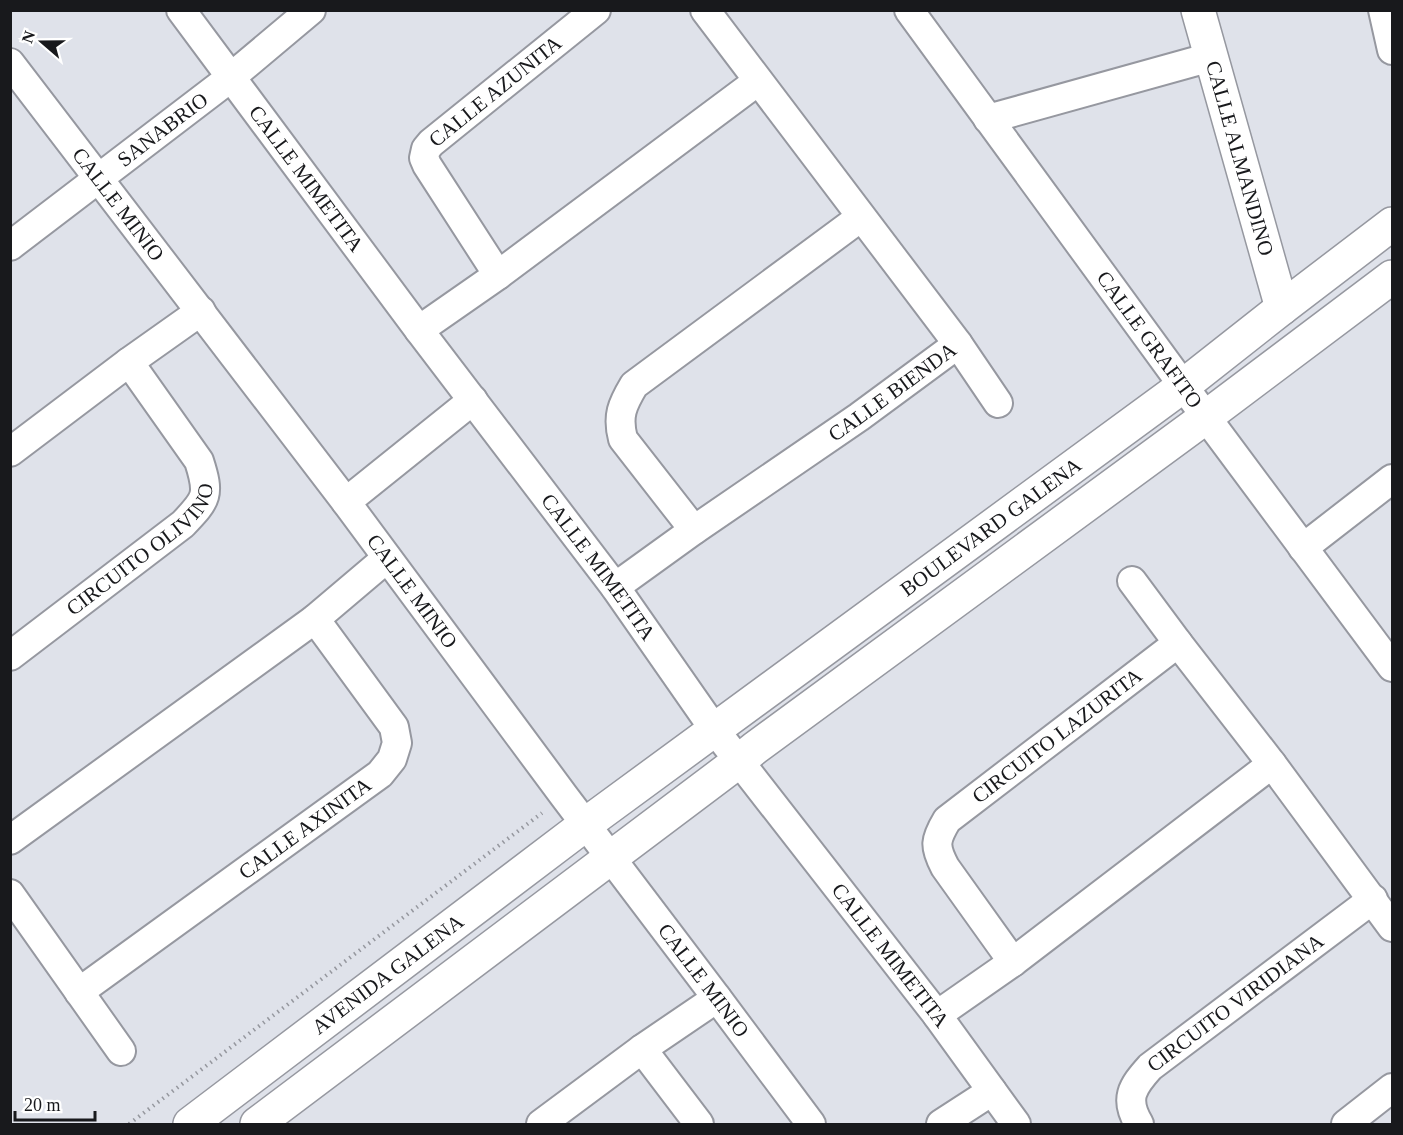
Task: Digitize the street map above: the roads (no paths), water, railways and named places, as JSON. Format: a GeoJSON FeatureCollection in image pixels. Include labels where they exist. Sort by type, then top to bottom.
{"type":"FeatureCollection","features":[{"type":"Feature","properties":{"kind":"street","name":"CALLE MIMETITA"},"geometry":{"type":"LineString","coordinates":[[181,10],[419,330],[615,587],[714,729],[937,1015],[1016,1125]]}},
{"type":"Feature","properties":{"kind":"street","name":"CALLE AZUNITA"},"geometry":{"type":"LineString","coordinates":[[498,274],[433,177],[424,158],[426,149],[596,10]]}},
{"type":"Feature","properties":{"kind":"street"},"geometry":{"type":"LineString","coordinates":[[419,330],[758,81],[705,10]]}},
{"type":"Feature","properties":{"kind":"street","name":"CALLE GRAFITO"},"geometry":{"type":"LineString","coordinates":[[909,10],[1302,548],[1392,667]]}},
{"type":"Feature","properties":{"kind":"street","name":"CALLE ALMANDINO"},"geometry":{"type":"LineString","coordinates":[[1198,10],[1282,308]]}},
{"type":"Feature","properties":{"kind":"street"},"geometry":{"type":"LineString","coordinates":[[1383,10],[1392,50]]}},
{"type":"Feature","properties":{"kind":"street","name":"SANABRIO"},"geometry":{"type":"LineString","coordinates":[[10,246],[230,78],[309,11]]}},
{"type":"Feature","properties":{"kind":"street"},"geometry":{"type":"LineString","coordinates":[[988,119],[1211,57]]}},
{"type":"Feature","properties":{"kind":"street","name":"CALLE MINIO"},"geometry":{"type":"LineString","coordinates":[[10,63],[346,502],[811,1125]]}},
{"type":"Feature","properties":{"kind":"street","name":"CALLE BIENDA"},"geometry":{"type":"LineString","coordinates":[[615,587],[859,417],[958,344],[758,81]]}},
{"type":"Feature","properties":{"kind":"street"},"geometry":{"type":"LineString","coordinates":[[694,530],[623,439],[620,427],[621,410],[627,398],[634,385],[861,217]]}},
{"type":"Feature","properties":{"kind":"street","name":"BOULEVARD GALENA"},"geometry":{"type":"LineString","coordinates":[[586,824],[1183,386],[1392,224]]}},
{"type":"Feature","properties":{"kind":"street","name":"BOULEVARD GALENA"},"geometry":{"type":"LineString","coordinates":[[610,857],[1392,277]]}},
{"type":"Feature","properties":{"kind":"street"},"geometry":{"type":"LineString","coordinates":[[10,452],[201,311]]}},
{"type":"Feature","properties":{"kind":"street"},"geometry":{"type":"LineString","coordinates":[[958,344],[998,403]]}},
{"type":"Feature","properties":{"kind":"street","name":"CIRCUITO OLIVINO"},"geometry":{"type":"LineString","coordinates":[[10,656],[183,524],[197,510],[205,496],[205,480],[199,461],[129,362]]}},
{"type":"Feature","properties":{"kind":"street"},"geometry":{"type":"LineString","coordinates":[[346,502],[473,400]]}},
{"type":"Feature","properties":{"kind":"street"},"geometry":{"type":"LineString","coordinates":[[1302,548],[1392,479]]}},
{"type":"Feature","properties":{"kind":"street"},"geometry":{"type":"LineString","coordinates":[[10,840],[315,619],[387,558]]}},
{"type":"Feature","properties":{"kind":"street"},"geometry":{"type":"LineString","coordinates":[[1132,581],[1272,764],[1392,927]]}},
{"type":"Feature","properties":{"kind":"street","name":"CALLE AXINITA"},"geometry":{"type":"LineString","coordinates":[[79,992],[380,774],[392,759],[397,742],[394,727],[315,619]]}},
{"type":"Feature","properties":{"kind":"street","name":"CIRCUITO LAZURITA"},"geometry":{"type":"LineString","coordinates":[[1012,962],[945,867],[939,856],[937,842],[939,833],[947,820],[1178,643]]}},
{"type":"Feature","properties":{"kind":"street"},"geometry":{"type":"LineString","coordinates":[[937,1015],[1012,962],[1272,764]]}},
{"type":"Feature","properties":{"kind":"street","name":"AVENIDA GALENA"},"geometry":{"type":"LineString","coordinates":[[190,1125],[586,824]]}},
{"type":"Feature","properties":{"kind":"street","name":"AVENIDA GALENA"},"geometry":{"type":"LineString","coordinates":[[257,1125],[610,857]]}},
{"type":"Feature","properties":{"kind":"street"},"geometry":{"type":"LineString","coordinates":[[10,894],[121,1051]]}},
{"type":"Feature","properties":{"kind":"street","name":"CIRCUITO VIRIDIANA"},"geometry":{"type":"LineString","coordinates":[[1139,1125],[1132,1112],[1131,1095],[1138,1081],[1150,1067],[1373,899]]}},
{"type":"Feature","properties":{"kind":"street"},"geometry":{"type":"LineString","coordinates":[[541,1125],[642,1049],[717,998]]}},
{"type":"Feature","properties":{"kind":"street"},"geometry":{"type":"LineString","coordinates":[[642,1049],[699,1125]]}},
{"type":"Feature","properties":{"kind":"street"},"geometry":{"type":"LineString","coordinates":[[1346,1125],[1392,1088]]}},
{"type":"Feature","properties":{"kind":"street"},"geometry":{"type":"LineString","coordinates":[[941,1125],[992,1091]]}}]}
